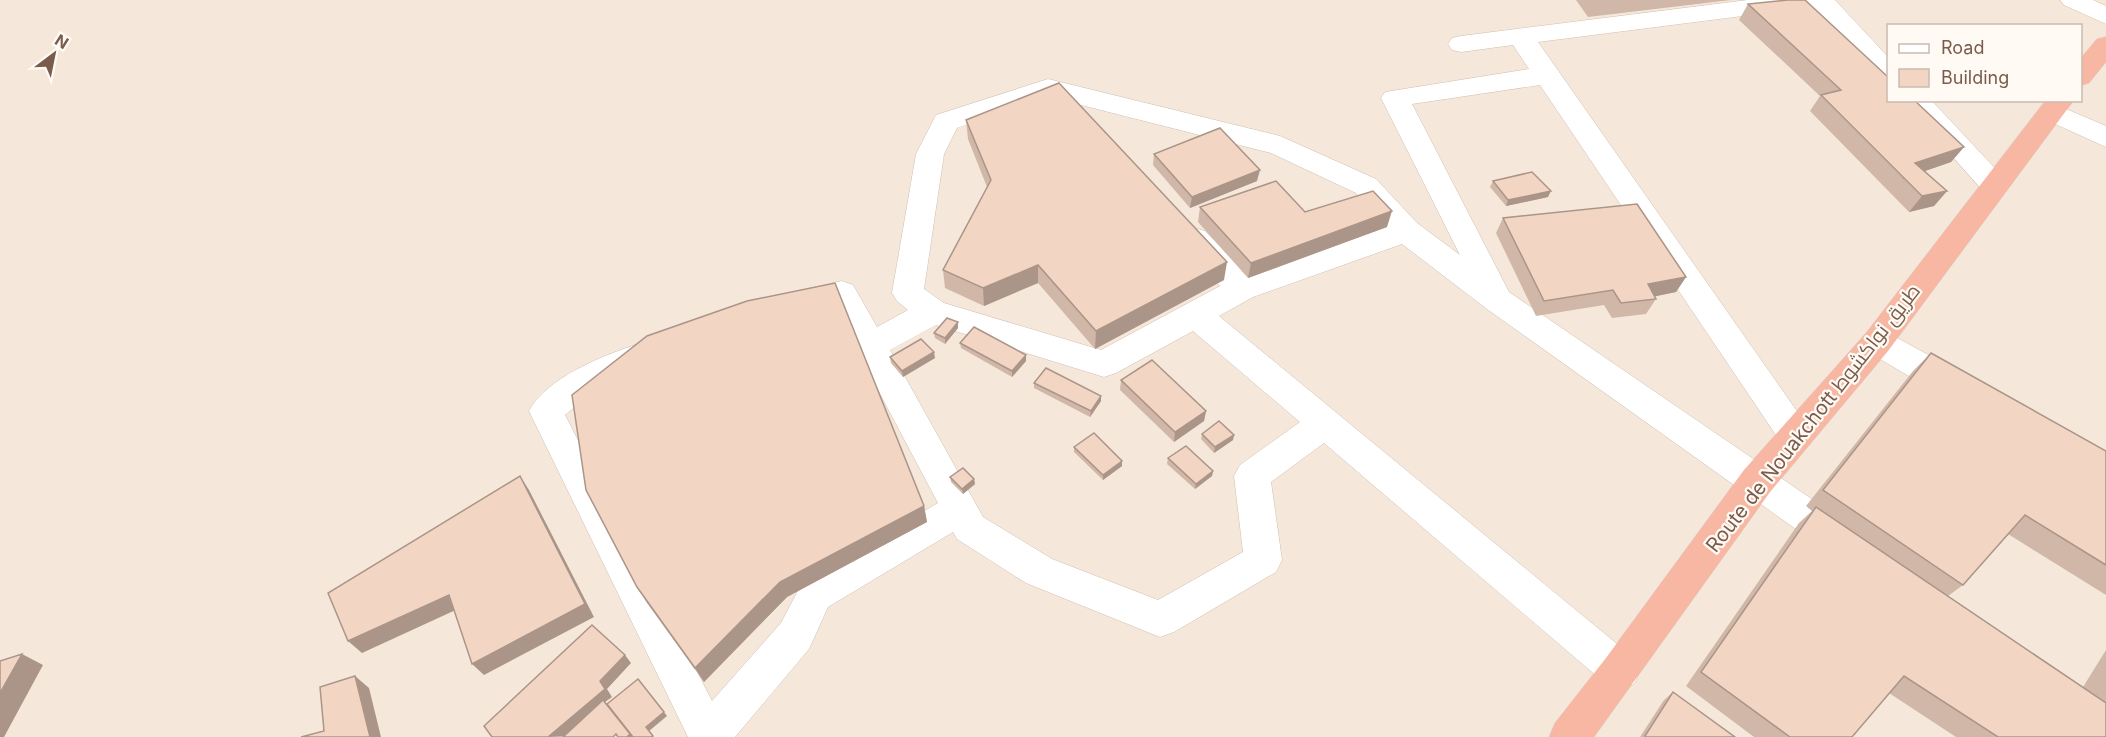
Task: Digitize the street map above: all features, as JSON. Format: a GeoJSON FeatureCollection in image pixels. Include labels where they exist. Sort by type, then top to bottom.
{"type":"FeatureCollection","features":[{"type":"Feature","properties":{"kind":"highway"},"geometry":{"type":"LineString","coordinates":[[2082,75],[2106,45]]}},
{"type":"Feature","properties":{"kind":"highway","name":"Route de Nouakchott طريق نواكشوط"},"geometry":{"type":"LineString","coordinates":[[1569,737],[1620,671],[1757,481],[1877,342],[2056,106]]}},
{"type":"Feature","properties":{"kind":"street"},"geometry":{"type":"LineString","coordinates":[[1461,44],[1809,0]]}},
{"type":"Feature","properties":{"kind":"street"},"geometry":{"type":"LineString","coordinates":[[1821,0],[1887,71]]}},
{"type":"Feature","properties":{"kind":"street"},"geometry":{"type":"LineString","coordinates":[[2073,0],[2106,16]]}},
{"type":"Feature","properties":{"kind":"street"},"geometry":{"type":"LineString","coordinates":[[1520,36],[1796,437]]}},
{"type":"Feature","properties":{"kind":"street"},"geometry":{"type":"LineString","coordinates":[[1498,300],[1395,98],[1547,75]]}},
{"type":"Feature","properties":{"kind":"street"},"geometry":{"type":"LineString","coordinates":[[1406,231],[1242,289],[1104,364],[933,312],[908,293],[930,154],[946,122],[1048,88],[1280,146],[1366,186],[1406,231],[1498,300],[1874,563]]}},
{"type":"Feature","properties":{"kind":"street"},"geometry":{"type":"LineString","coordinates":[[1048,88],[1080,121]]}},
{"type":"Feature","properties":{"kind":"street"},"geometry":{"type":"LineString","coordinates":[[1917,102],[1995,186]]}},
{"type":"Feature","properties":{"kind":"street"},"geometry":{"type":"LineString","coordinates":[[2056,106],[2106,137]]}},
{"type":"Feature","properties":{"kind":"street"},"geometry":{"type":"LineString","coordinates":[[1177,222],[1242,289]]}},
{"type":"Feature","properties":{"kind":"street"},"geometry":{"type":"LineString","coordinates":[[766,309],[842,294],[970,528],[1039,571],[1160,619],[1263,560],[1252,476],[1325,423]]}},
{"type":"Feature","properties":{"kind":"street"},"geometry":{"type":"LineString","coordinates":[[871,345],[933,312]]}},
{"type":"Feature","properties":{"kind":"street"},"geometry":{"type":"LineString","coordinates":[[1195,314],[1620,671]]}},
{"type":"Feature","properties":{"kind":"street"},"geometry":{"type":"LineString","coordinates":[[1877,342],[1981,400]]}},
{"type":"Feature","properties":{"kind":"street"},"geometry":{"type":"LineString","coordinates":[[661,346],[577,385],[546,411],[708,737],[795,636],[815,595],[960,509]]}},
{"type":"Feature","properties":{"kind":"shaded area"},"geometry":{"type":"Polygon","coordinates":[[[0,0],[2106,0],[2106,737],[0,737],[0,0]]]}},
{"type":"Feature","properties":{"kind":"building"},"geometry":{"type":"Polygon","coordinates":[[[1805,0],[1887,76],[1887,102],[1916,102],[1964,147],[1915,163],[1947,191],[1922,196],[1821,95],[1841,90],[1748,4],[1805,0]]]}},
{"type":"Feature","properties":{"kind":"building"},"geometry":{"type":"Polygon","coordinates":[[[1059,83],[1227,262],[1096,331],[1038,265],[983,288],[943,270],[991,180],[966,120],[1059,83]]]}},
{"type":"Feature","properties":{"kind":"building"},"geometry":{"type":"Polygon","coordinates":[[[1220,128],[1260,170],[1192,197],[1154,154],[1220,128]]]}},
{"type":"Feature","properties":{"kind":"building"},"geometry":{"type":"Polygon","coordinates":[[[1532,172],[1551,191],[1508,200],[1493,181],[1532,172]]]}},
{"type":"Feature","properties":{"kind":"building"},"geometry":{"type":"Polygon","coordinates":[[[1276,181],[1305,212],[1373,191],[1392,211],[1251,263],[1200,207],[1276,181]]]}},
{"type":"Feature","properties":{"kind":"building"},"geometry":{"type":"Polygon","coordinates":[[[1637,204],[1686,277],[1648,284],[1656,299],[1621,303],[1613,290],[1544,301],[1503,218],[1637,204]]]}},
{"type":"Feature","properties":{"kind":"building"},"geometry":{"type":"Polygon","coordinates":[[[835,283],[924,506],[780,582],[695,668],[637,587],[586,490],[572,395],[647,336],[747,301],[835,283]]]}},
{"type":"Feature","properties":{"kind":"building"},"geometry":{"type":"Polygon","coordinates":[[[947,318],[958,322],[945,338],[934,333],[947,318]]]}},
{"type":"Feature","properties":{"kind":"building"},"geometry":{"type":"Polygon","coordinates":[[[974,327],[1026,355],[1012,371],[960,343],[974,327]]]}},
{"type":"Feature","properties":{"kind":"building"},"geometry":{"type":"Polygon","coordinates":[[[921,339],[934,352],[902,371],[890,357],[921,339]]]}},
{"type":"Feature","properties":{"kind":"building"},"geometry":{"type":"Polygon","coordinates":[[[1931,353],[2106,451],[2106,565],[2025,515],[1963,585],[1823,490],[1931,353]]]}},
{"type":"Feature","properties":{"kind":"building"},"geometry":{"type":"Polygon","coordinates":[[[1152,360],[1206,411],[1175,432],[1121,380],[1152,360]]]}},
{"type":"Feature","properties":{"kind":"building"},"geometry":{"type":"Polygon","coordinates":[[[1046,368],[1101,396],[1091,411],[1034,383],[1046,368]]]}},
{"type":"Feature","properties":{"kind":"building"},"geometry":{"type":"Polygon","coordinates":[[[1219,421],[1234,435],[1215,447],[1202,434],[1219,421]]]}},
{"type":"Feature","properties":{"kind":"building"},"geometry":{"type":"Polygon","coordinates":[[[1094,433],[1122,461],[1103,475],[1074,447],[1094,433]]]}},
{"type":"Feature","properties":{"kind":"building"},"geometry":{"type":"Polygon","coordinates":[[[1186,446],[1213,471],[1196,484],[1168,458],[1186,446]]]}},
{"type":"Feature","properties":{"kind":"building"},"geometry":{"type":"Polygon","coordinates":[[[963,468],[974,479],[962,489],[950,477],[963,468]]]}},
{"type":"Feature","properties":{"kind":"building"},"geometry":{"type":"Polygon","coordinates":[[[520,476],[585,604],[472,664],[449,595],[348,641],[328,593],[520,476]]]}},
{"type":"Feature","properties":{"kind":"building"},"geometry":{"type":"Polygon","coordinates":[[[1816,507],[2106,703],[2106,737],[1998,737],[1904,676],[1852,737],[1790,737],[1701,672],[1816,507]]]}},
{"type":"Feature","properties":{"kind":"building"},"geometry":{"type":"Polygon","coordinates":[[[592,625],[625,655],[600,681],[605,689],[548,737],[492,737],[484,726],[592,625]]]}},
{"type":"Feature","properties":{"kind":"building"},"geometry":{"type":"Polygon","coordinates":[[[22,654],[0,693],[0,661],[22,654]]]}},
{"type":"Feature","properties":{"kind":"building"},"geometry":{"type":"Polygon","coordinates":[[[355,676],[370,737],[301,737],[324,731],[320,687],[355,676]]]}},
{"type":"Feature","properties":{"kind":"building"},"geometry":{"type":"Polygon","coordinates":[[[638,679],[664,712],[646,727],[653,736],[651,737],[633,737],[607,704],[638,679]]]}},
{"type":"Feature","properties":{"kind":"building"},"geometry":{"type":"Polygon","coordinates":[[[1673,692],[1735,737],[1646,737],[1673,692]]]}},
{"type":"Feature","properties":{"kind":"building"},"geometry":{"type":"Polygon","coordinates":[[[603,700],[630,734],[627,737],[618,737],[616,734],[613,737],[563,737],[603,700]]]}}]}
